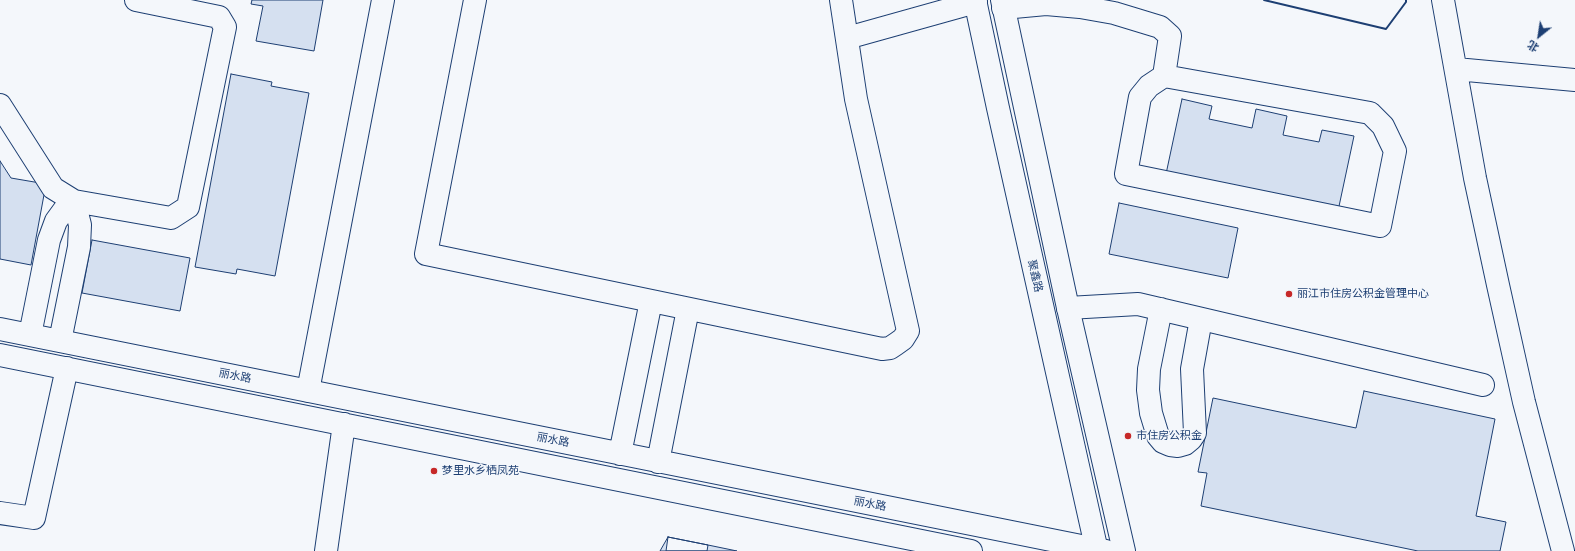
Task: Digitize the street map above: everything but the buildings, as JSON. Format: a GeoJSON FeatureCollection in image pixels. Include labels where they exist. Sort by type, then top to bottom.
{"type":"FeatureCollection","features":[{"type":"Feature","properties":{"kind":"street"},"geometry":{"type":"LineString","coordinates":[[0,105],[53,188],[74,201],[171,218],[188,207],[225,27],[219,17],[136,0]]}},
{"type":"Feature","properties":{"kind":"street"},"geometry":{"type":"LineString","coordinates":[[308,391],[383,0]]}},
{"type":"Feature","properties":{"kind":"street"},"geometry":{"type":"LineString","coordinates":[[475,0],[426,254],[882,349],[890,348],[903,339],[908,330],[856,99],[841,0]]}},
{"type":"Feature","properties":{"kind":"street"},"geometry":{"type":"LineString","coordinates":[[1443,0],[1476,178],[1498,286],[1524,402],[1562,551]]}},
{"type":"Feature","properties":{"kind":"street"},"geometry":{"type":"LineString","coordinates":[[847,38],[975,1]]}},
{"type":"Feature","properties":{"kind":"street","name":"聚鑫路"},"geometry":{"type":"LineString","coordinates":[[975,1],[1006,147],[1100,550]]}},
{"type":"Feature","properties":{"kind":"street"},"geometry":{"type":"LineString","coordinates":[[1124,551],[1068,308],[1002,4],[1046,4],[1080,7],[1114,13],[1160,27],[1170,36],[1164,76],[1149,86],[1140,97],[1126,174],[1380,226],[1395,152],[1383,126],[1370,113],[1164,76]]}},
{"type":"Feature","properties":{"kind":"street"},"geometry":{"type":"LineString","coordinates":[[1456,69],[1575,80]]}},
{"type":"Feature","properties":{"kind":"street"},"geometry":{"type":"LineString","coordinates":[[30,335],[49,240],[56,221],[64,210],[74,201]]}},
{"type":"Feature","properties":{"kind":"street"},"geometry":{"type":"LineString","coordinates":[[60,341],[79,247],[80,226],[74,201]]}},
{"type":"Feature","properties":{"kind":"street"},"geometry":{"type":"LineString","coordinates":[[620,454],[651,301]]}},
{"type":"Feature","properties":{"kind":"street"},"geometry":{"type":"LineString","coordinates":[[1068,308],[1138,304],[1483,385]]}},
{"type":"Feature","properties":{"kind":"street"},"geometry":{"type":"LineString","coordinates":[[658,462],[688,309]]}},
{"type":"Feature","properties":{"kind":"street"},"geometry":{"type":"LineString","coordinates":[[1161,309],[1149,368],[1148,390],[1151,413],[1158,436],[1163,442],[1170,445],[1178,446],[1185,444],[1195,433],[1192,369],[1201,319]]}},
{"type":"Feature","properties":{"kind":"street","name":"丽水路"},"geometry":{"type":"LineString","coordinates":[[0,329],[1100,550]]}},
{"type":"Feature","properties":{"kind":"street"},"geometry":{"type":"LineString","coordinates":[[0,355],[971,551]]}},
{"type":"Feature","properties":{"kind":"street"},"geometry":{"type":"LineString","coordinates":[[0,513],[34,518],[66,368]]}},
{"type":"Feature","properties":{"kind":"street"},"geometry":{"type":"LineString","coordinates":[[326,551],[344,424]]}},
{"type":"Feature","properties":{"kind":"wall"},"geometry":{"type":"LineString","coordinates":[[1264,0],[1386,29],[1406,0]]}},
{"type":"Feature","properties":{"kind":"place","name":"丽江市住房公积金管理中心"},"geometry":{"type":"Point","coordinates":[1289,294]}},
{"type":"Feature","properties":{"kind":"place","name":"市住房公积金"},"geometry":{"type":"Point","coordinates":[1128,436]}},
{"type":"Feature","properties":{"kind":"place","name":"梦里水乡栖凤苑"},"geometry":{"type":"Point","coordinates":[434,471]}}]}
